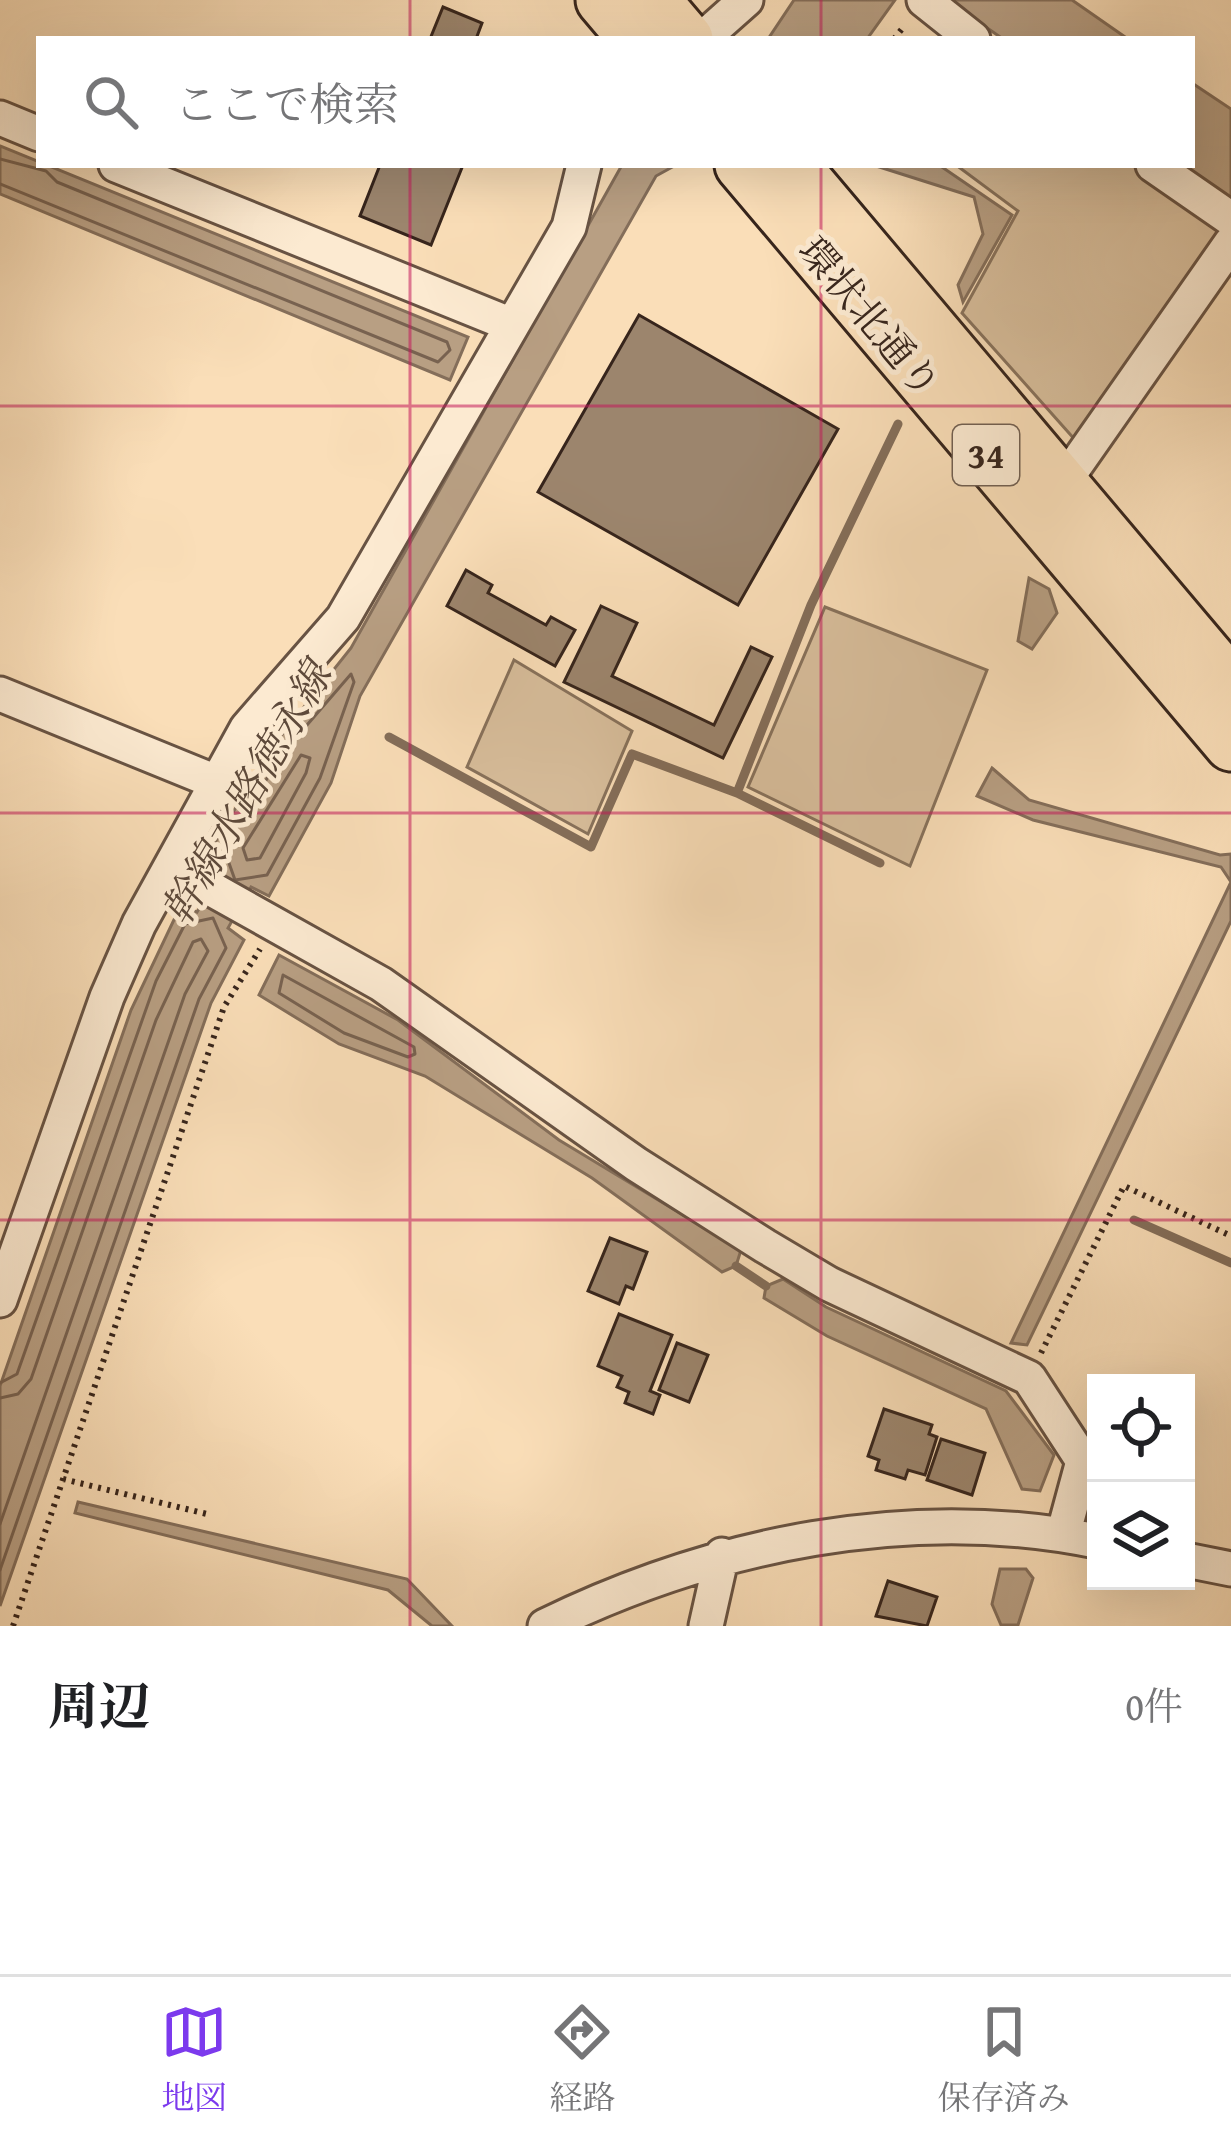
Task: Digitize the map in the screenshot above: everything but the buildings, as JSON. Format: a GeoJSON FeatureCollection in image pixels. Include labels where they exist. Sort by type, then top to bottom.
{"type":"FeatureCollection","features":[{"type":"Feature","properties":{"kind":"highway"},"geometry":{"type":"LineString","coordinates":[[602,0],[632,36]]}},
{"type":"Feature","properties":{"kind":"highway"},"geometry":{"type":"LineString","coordinates":[[654,0],[684,36]]}},
{"type":"Feature","properties":{"kind":"highway","name":"環状北通り"},"geometry":{"type":"LineString","coordinates":[[744,168],[1231,745]]}},
{"type":"Feature","properties":{"kind":"highway","name":"環状北通り"},"geometry":{"type":"LineString","coordinates":[[796,168],[1231,684]]}},
{"type":"Feature","properties":{"kind":"street"},"geometry":{"type":"LineString","coordinates":[[705,36],[746,0]]}},
{"type":"Feature","properties":{"kind":"street"},"geometry":{"type":"LineString","coordinates":[[924,0],[969,36]]}},
{"type":"Feature","properties":{"kind":"street"},"geometry":{"type":"LineString","coordinates":[[0,118],[36,133]]}},
{"type":"Feature","properties":{"kind":"street"},"geometry":{"type":"LineString","coordinates":[[123,168],[512,325]]}},
{"type":"Feature","properties":{"kind":"street"},"geometry":{"type":"LineString","coordinates":[[0,1300],[107,997],[139,923],[174,868],[247,728],[343,618],[569,227],[583,168]]}},
{"type":"Feature","properties":{"kind":"street"},"geometry":{"type":"LineString","coordinates":[[1157,168],[1231,219]]}},
{"type":"Feature","properties":{"kind":"street"},"geometry":{"type":"LineString","coordinates":[[1058,479],[1075,466],[1231,243]]}},
{"type":"Feature","properties":{"kind":"street"},"geometry":{"type":"LineString","coordinates":[[0,694],[216,782]]}},
{"type":"Feature","properties":{"kind":"street"},"geometry":{"type":"LineString","coordinates":[[174,868],[396,994],[636,1164],[765,1246],[829,1284],[1029,1378],[1083,1461],[1079,1538],[886,1530],[722,1555],[545,1626]]}},
{"type":"Feature","properties":{"kind":"street"},"geometry":{"type":"LineString","coordinates":[[706,1626],[722,1555]]}},
{"type":"Feature","properties":{"kind":"street"},"geometry":{"type":"LineString","coordinates":[[1195,1562],[1231,1569]]}},
{"type":"Feature","properties":{"kind":"path"},"geometry":{"type":"LineString","coordinates":[[14,1626],[224,1007],[276,922]]}},
{"type":"Feature","properties":{"kind":"path"},"geometry":{"type":"LineString","coordinates":[[1029,1378],[1124,1186],[1231,1236]]}},
{"type":"Feature","properties":{"kind":"path"},"geometry":{"type":"LineString","coordinates":[[63,1479],[211,1515]]}},
{"type":"Feature","properties":{"kind":"shaded area"},"geometry":{"type":"Polygon","coordinates":[[[960,168],[1138,168],[1224,227],[1077,442],[962,313],[1018,211],[960,168]]]}},
{"type":"Feature","properties":{"kind":"shaded area"},"geometry":{"type":"Polygon","coordinates":[[[825,607],[987,670],[910,866],[748,787],[825,607]]]}},
{"type":"Feature","properties":{"kind":"shaded area"},"geometry":{"type":"Polygon","coordinates":[[[514,660],[632,731],[588,834],[467,767],[514,660]]]}},
{"type":"Feature","properties":{"kind":"water"},"geometry":{"type":"Polygon","coordinates":[[[794,0],[895,0],[869,36],[770,36],[794,0]]]}},
{"type":"Feature","properties":{"kind":"water"},"geometry":{"type":"Polygon","coordinates":[[[947,0],[1072,0],[1124,36],[999,36],[947,0]]]}},
{"type":"Feature","properties":{"kind":"water"},"geometry":{"type":"Polygon","coordinates":[[[1195,85],[1231,109],[1231,198],[1187,168],[1195,168],[1195,85]]]}},
{"type":"Feature","properties":{"kind":"water"},"geometry":{"type":"Polygon","coordinates":[[[0,146],[36,161],[36,168],[54,168],[468,337],[450,380],[0,194],[0,146]]]}},
{"type":"Feature","properties":{"kind":"water","name":"幹線水路徳永線"},"geometry":{"type":"Polygon","coordinates":[[[620,168],[671,168],[656,176],[360,696],[331,783],[269,896],[251,887],[228,928],[244,940],[211,1003],[0,1606],[0,1386],[131,1010],[181,905],[197,912],[221,869],[205,859],[272,747],[351,648],[620,168]]]}},
{"type":"Feature","properties":{"kind":"water"},"geometry":{"type":"Polygon","coordinates":[[[882,168],[943,168],[1012,215],[963,302],[958,285],[983,234],[974,197],[882,168]]]}},
{"type":"Feature","properties":{"kind":"water"},"geometry":{"type":"Polygon","coordinates":[[[1029,578],[1049,589],[1057,613],[1032,649],[1018,641],[1029,578]]]}},
{"type":"Feature","properties":{"kind":"water"},"geometry":{"type":"Polygon","coordinates":[[[992,768],[1029,800],[1220,855],[1231,854],[1231,882],[1221,867],[1033,820],[977,796],[992,768]]]}},
{"type":"Feature","properties":{"kind":"water"},"geometry":{"type":"Polygon","coordinates":[[[1231,882],[1231,921],[1027,1345],[1011,1343],[1231,882]]]}},
{"type":"Feature","properties":{"kind":"water"},"geometry":{"type":"Polygon","coordinates":[[[279,955],[398,1020],[559,1140],[741,1250],[736,1266],[722,1272],[592,1178],[425,1076],[339,1044],[259,995],[279,955]]]}},
{"type":"Feature","properties":{"kind":"water"},"geometry":{"type":"Polygon","coordinates":[[[783,1279],[826,1307],[1006,1391],[1054,1455],[1040,1491],[1022,1489],[986,1409],[827,1336],[764,1298],[766,1286],[783,1279]]]}},
{"type":"Feature","properties":{"kind":"water"},"geometry":{"type":"Polygon","coordinates":[[[78,1502],[407,1579],[452,1626],[432,1626],[388,1590],[75,1513],[78,1502]]]}},
{"type":"Feature","properties":{"kind":"water"},"geometry":{"type":"Polygon","coordinates":[[[1000,1569],[1026,1569],[1033,1578],[1018,1625],[1001,1625],[992,1604],[1000,1569]]]}},
{"type":"Feature","properties":{"kind":"waterway"},"geometry":{"type":"LineString","coordinates":[[389,737],[591,847],[632,754],[737,793],[811,605],[898,424]]}},
{"type":"Feature","properties":{"kind":"waterway"},"geometry":{"type":"LineString","coordinates":[[737,793],[880,863]]}},
{"type":"Feature","properties":{"kind":"waterway"},"geometry":{"type":"LineString","coordinates":[[1134,1220],[1231,1263]]}},
{"type":"Feature","properties":{"kind":"waterway"},"geometry":{"type":"LineString","coordinates":[[736,1266],[766,1286]]}}]}
